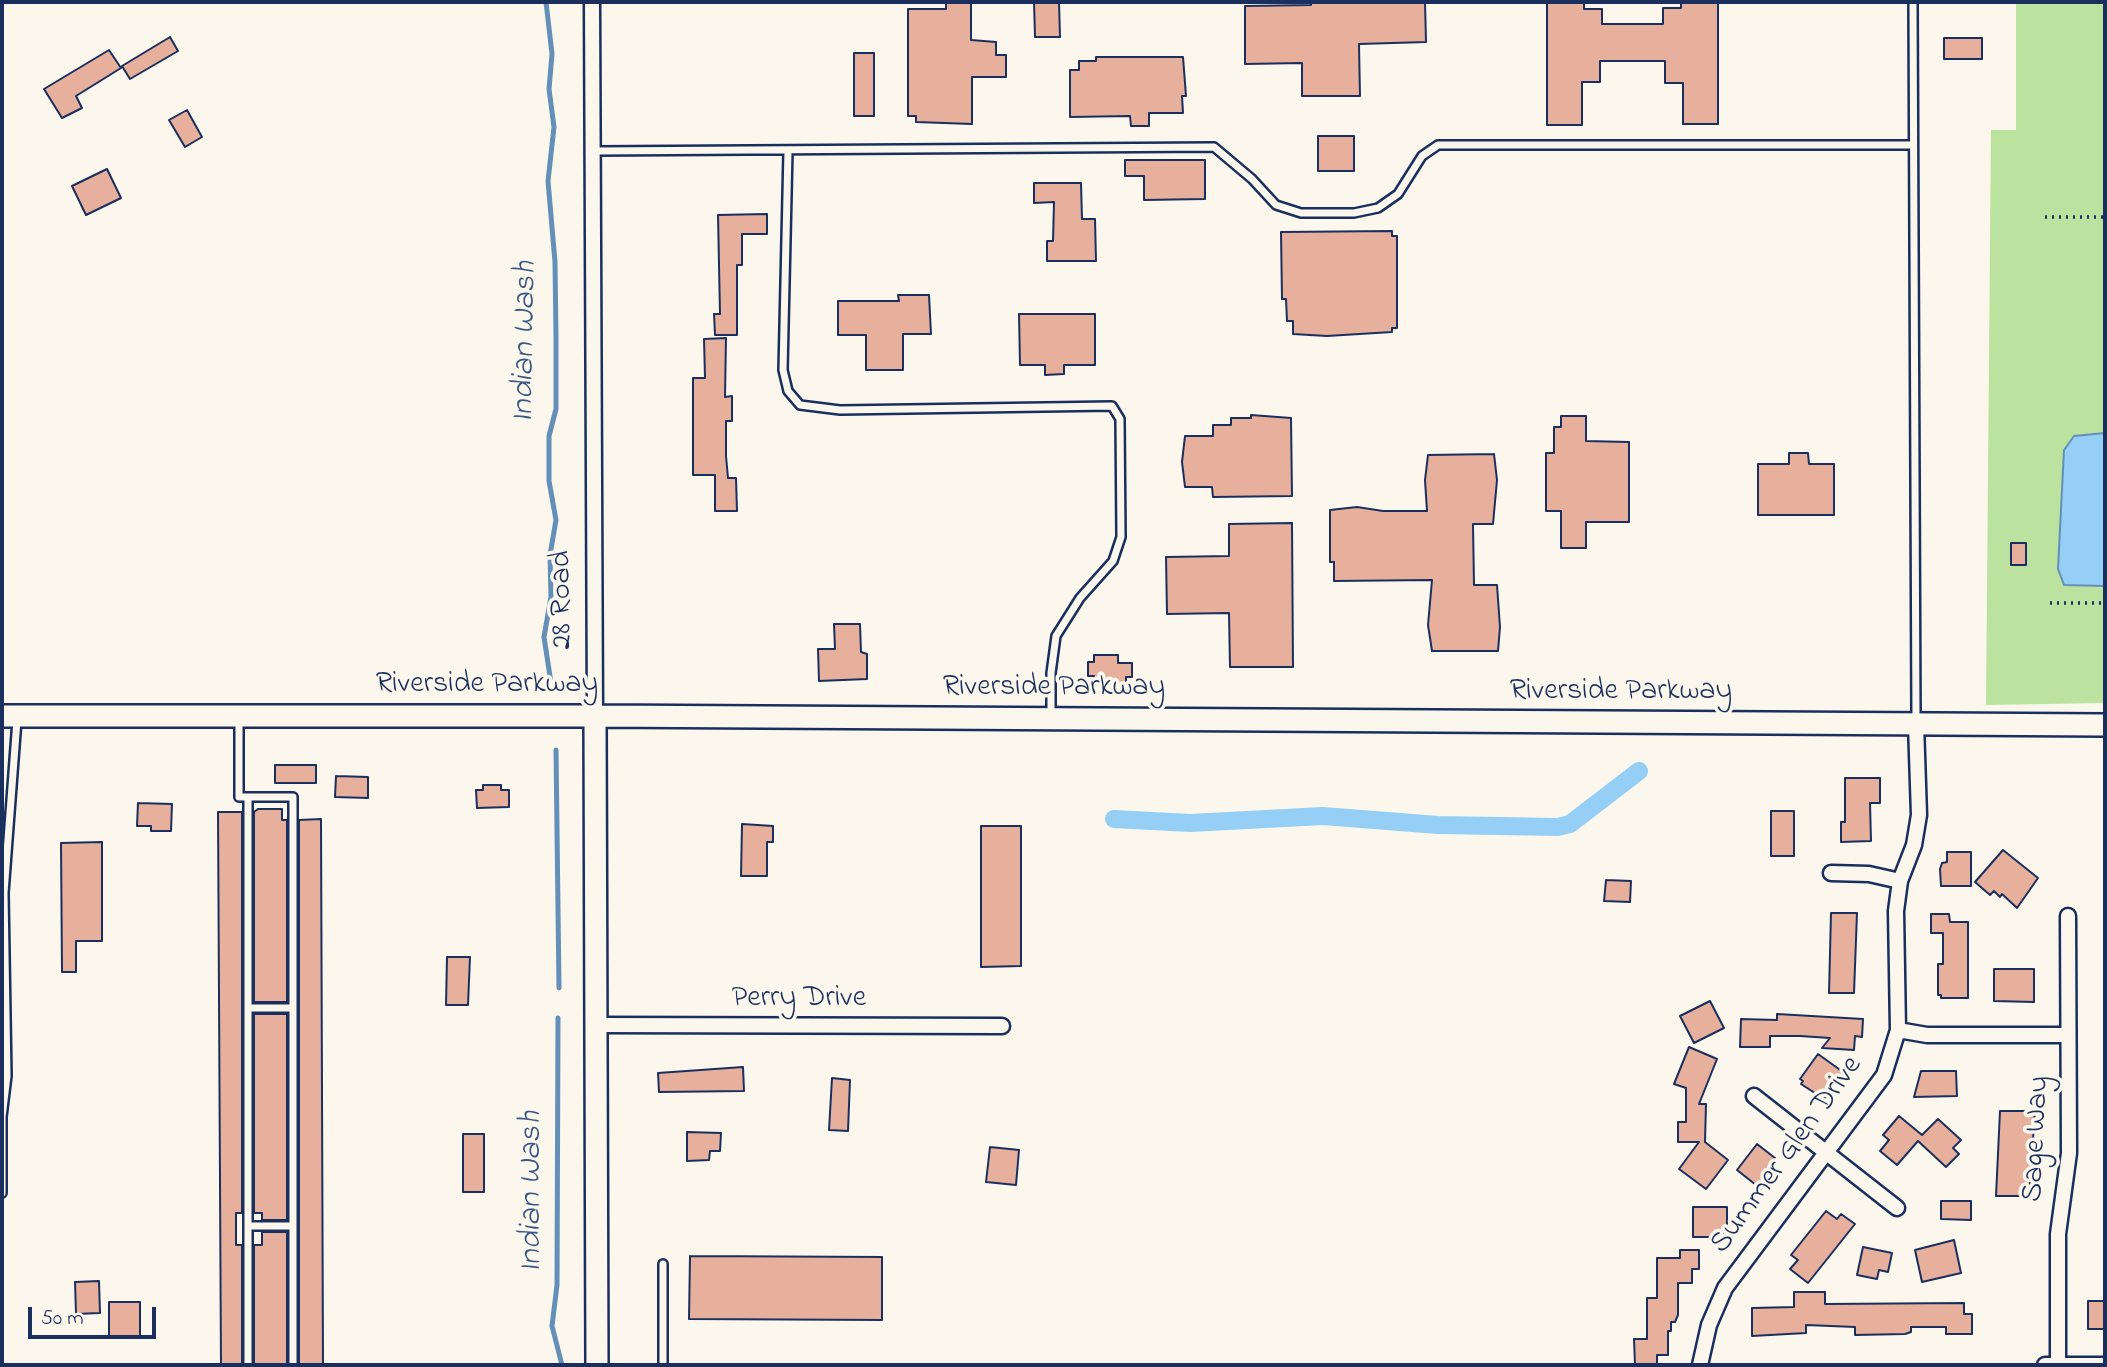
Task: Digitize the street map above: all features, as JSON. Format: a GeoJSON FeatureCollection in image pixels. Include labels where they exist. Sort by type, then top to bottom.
{"type":"FeatureCollection","features":[{"type":"Feature","properties":{"kind":"main road","name":"Riverside Parkway"},"geometry":{"type":"LineString","coordinates":[[9,716],[595,716],[2105,725]]}},
{"type":"Feature","properties":{"kind":"main road","name":"28 Road"},"geometry":{"type":"LineString","coordinates":[[595,716],[597,1365]]}},
{"type":"Feature","properties":{"kind":"street","name":"28 Road"},"geometry":{"type":"LineString","coordinates":[[592,2],[594,151],[591,295],[595,716]]}},
{"type":"Feature","properties":{"kind":"street","name":"Summer Glen Drive"},"geometry":{"type":"LineString","coordinates":[[1700,1365],[1709,1325],[1725,1288],[1884,1074],[1898,1030],[1896,911],[1900,881],[1914,845],[1919,815],[1916,724]]}},
{"type":"Feature","properties":{"kind":"street"},"geometry":{"type":"LineString","coordinates":[[1831,873],[1869,874],[1900,881]]}},
{"type":"Feature","properties":{"kind":"street","name":"Sage Way"},"geometry":{"type":"LineString","coordinates":[[2058,1365],[2058,1234],[2069,1153],[2068,916]]}},
{"type":"Feature","properties":{"kind":"street","name":"Perry Drive"},"geometry":{"type":"LineString","coordinates":[[597,1025],[1002,1027]]}},
{"type":"Feature","properties":{"kind":"street"},"geometry":{"type":"LineString","coordinates":[[1898,1030],[1927,1035],[2068,1035]]}},
{"type":"Feature","properties":{"kind":"street"},"geometry":{"type":"LineString","coordinates":[[1754,1097],[1897,1208]]}},
{"type":"Feature","properties":{"kind":"street"},"geometry":{"type":"LineString","coordinates":[[2045,1365],[2105,1365]]}},
{"type":"Feature","properties":{"kind":"lane"},"geometry":{"type":"LineString","coordinates":[[1913,2],[1916,724]]}},
{"type":"Feature","properties":{"kind":"lane"},"geometry":{"type":"LineString","coordinates":[[594,151],[1214,147],[1252,179],[1276,205],[1301,213],[1354,213],[1378,208],[1398,194],[1422,156],[1438,145],[1913,145]]}},
{"type":"Feature","properties":{"kind":"lane"},"geometry":{"type":"LineString","coordinates":[[788,151],[783,370],[788,391],[800,404],[841,410],[1112,406],[1120,419],[1121,537],[1113,561],[1080,598],[1056,636],[1051,673],[1051,719]]}},
{"type":"Feature","properties":{"kind":"lane"},"geometry":{"type":"LineString","coordinates":[[2,1193],[2,1117],[7,1076],[4,893],[6,791],[18,744],[9,716]]}},
{"type":"Feature","properties":{"kind":"lane"},"geometry":{"type":"LineString","coordinates":[[239,716],[239,797],[293,797],[293,1365]]}},
{"type":"Feature","properties":{"kind":"lane"},"geometry":{"type":"LineString","coordinates":[[248,797],[248,1365]]}},
{"type":"Feature","properties":{"kind":"lane"},"geometry":{"type":"LineString","coordinates":[[248,1008],[293,1008]]}},
{"type":"Feature","properties":{"kind":"lane"},"geometry":{"type":"LineString","coordinates":[[248,1227],[293,1227]]}},
{"type":"Feature","properties":{"kind":"lane"},"geometry":{"type":"LineString","coordinates":[[663,1264],[663,1365]]}},
{"type":"Feature","properties":{"kind":"path"},"geometry":{"type":"LineString","coordinates":[[2045,217],[2105,217]]}},
{"type":"Feature","properties":{"kind":"path"},"geometry":{"type":"LineString","coordinates":[[2050,603],[2105,603]]}},
{"type":"Feature","properties":{"kind":"green space"},"geometry":{"type":"Polygon","coordinates":[[[2016,2],[2105,2],[2105,703],[1986,705],[1991,130],[2016,130],[2016,2]]]}},
{"type":"Feature","properties":{"kind":"water"},"geometry":{"type":"Polygon","coordinates":[[[2105,433],[2105,586],[2064,585],[2058,569],[2064,450],[2074,436],[2105,433]]]}},
{"type":"Feature","properties":{"kind":"building"},"geometry":{"type":"Polygon","coordinates":[[[946,2],[971,2],[971,40],[996,42],[996,55],[1006,55],[1006,77],[972,77],[972,124],[916,122],[916,116],[908,116],[908,9],[946,9],[946,2]]]}},
{"type":"Feature","properties":{"kind":"building"},"geometry":{"type":"Polygon","coordinates":[[[1034,2],[1059,2],[1060,37],[1035,37],[1034,2]]]}},
{"type":"Feature","properties":{"kind":"building"},"geometry":{"type":"Polygon","coordinates":[[[1311,2],[1425,2],[1426,42],[1359,44],[1360,96],[1302,96],[1302,63],[1245,64],[1245,6],[1311,5],[1311,2]]]}},
{"type":"Feature","properties":{"kind":"building"},"geometry":{"type":"Polygon","coordinates":[[[1547,2],[1584,2],[1584,9],[1602,9],[1602,24],[1663,24],[1663,8],[1681,8],[1681,2],[1718,2],[1718,124],[1683,124],[1683,83],[1665,83],[1665,61],[1600,61],[1600,82],[1582,82],[1582,125],[1547,125],[1547,2]]]}},
{"type":"Feature","properties":{"kind":"building"},"geometry":{"type":"Polygon","coordinates":[[[170,37],[178,51],[130,79],[122,66],[170,37]]]}},
{"type":"Feature","properties":{"kind":"building"},"geometry":{"type":"Polygon","coordinates":[[[1944,38],[1982,38],[1982,59],[1944,59],[1944,38]]]}},
{"type":"Feature","properties":{"kind":"building"},"geometry":{"type":"Polygon","coordinates":[[[109,50],[121,68],[76,96],[82,108],[62,118],[44,89],[109,50]]]}},
{"type":"Feature","properties":{"kind":"building"},"geometry":{"type":"Polygon","coordinates":[[[854,53],[874,53],[874,116],[854,116],[854,53]]]}},
{"type":"Feature","properties":{"kind":"building"},"geometry":{"type":"Polygon","coordinates":[[[1096,57],[1183,57],[1186,96],[1182,96],[1183,113],[1149,113],[1149,126],[1131,126],[1130,116],[1070,117],[1070,70],[1079,70],[1079,61],[1096,61],[1096,57]]]}},
{"type":"Feature","properties":{"kind":"building"},"geometry":{"type":"Polygon","coordinates":[[[187,110],[202,137],[185,147],[169,120],[187,110]]]}},
{"type":"Feature","properties":{"kind":"building"},"geometry":{"type":"Polygon","coordinates":[[[1318,136],[1354,136],[1354,171],[1318,171],[1318,136]]]}},
{"type":"Feature","properties":{"kind":"building"},"geometry":{"type":"Polygon","coordinates":[[[1125,160],[1205,160],[1205,199],[1144,200],[1144,176],[1125,176],[1125,160]]]}},
{"type":"Feature","properties":{"kind":"building"},"geometry":{"type":"Polygon","coordinates":[[[107,169],[121,198],[86,215],[72,186],[107,169]]]}},
{"type":"Feature","properties":{"kind":"building"},"geometry":{"type":"Polygon","coordinates":[[[1034,183],[1081,183],[1082,219],[1095,219],[1096,261],[1047,261],[1047,241],[1053,241],[1054,202],[1034,203],[1034,183]]]}},
{"type":"Feature","properties":{"kind":"building"},"geometry":{"type":"Polygon","coordinates":[[[767,214],[767,234],[742,234],[742,265],[737,265],[737,335],[715,335],[714,314],[720,314],[718,215],[767,214]]]}},
{"type":"Feature","properties":{"kind":"building"},"geometry":{"type":"Polygon","coordinates":[[[1392,231],[1392,236],[1397,236],[1397,328],[1392,328],[1392,332],[1327,336],[1293,334],[1293,321],[1287,321],[1286,299],[1282,299],[1281,232],[1392,231]]]}},
{"type":"Feature","properties":{"kind":"building"},"geometry":{"type":"Polygon","coordinates":[[[898,295],[929,295],[931,334],[903,334],[903,370],[866,370],[866,335],[838,335],[838,301],[899,301],[898,295]]]}},
{"type":"Feature","properties":{"kind":"building"},"geometry":{"type":"Polygon","coordinates":[[[1019,314],[1095,314],[1095,365],[1064,365],[1064,374],[1045,375],[1045,365],[1020,365],[1019,314]]]}},
{"type":"Feature","properties":{"kind":"building"},"geometry":{"type":"Polygon","coordinates":[[[726,338],[725,397],[732,396],[732,421],[726,421],[726,456],[728,478],[736,478],[737,511],[715,511],[715,475],[693,475],[693,378],[705,378],[704,339],[726,338]]]}},
{"type":"Feature","properties":{"kind":"building"},"geometry":{"type":"Polygon","coordinates":[[[1251,415],[1291,418],[1292,496],[1213,497],[1212,487],[1185,487],[1182,462],[1185,436],[1213,436],[1213,425],[1231,425],[1231,418],[1251,418],[1251,415]]]}},
{"type":"Feature","properties":{"kind":"building"},"geometry":{"type":"Polygon","coordinates":[[[1561,416],[1586,416],[1586,441],[1629,442],[1629,522],[1586,522],[1586,548],[1561,548],[1561,511],[1546,511],[1546,453],[1554,453],[1554,427],[1561,427],[1561,416]]]}},
{"type":"Feature","properties":{"kind":"building"},"geometry":{"type":"Polygon","coordinates":[[[1789,453],[1808,453],[1809,464],[1834,464],[1834,515],[1758,515],[1758,464],[1789,464],[1789,453]]]}},
{"type":"Feature","properties":{"kind":"building"},"geometry":{"type":"Polygon","coordinates":[[[1494,454],[1497,480],[1493,524],[1473,524],[1474,585],[1497,585],[1500,627],[1498,651],[1432,651],[1428,625],[1432,580],[1334,581],[1334,562],[1330,562],[1330,510],[1357,507],[1383,511],[1427,511],[1425,480],[1428,455],[1494,454]]]}},
{"type":"Feature","properties":{"kind":"building"},"geometry":{"type":"Polygon","coordinates":[[[1292,523],[1293,667],[1230,667],[1229,613],[1167,614],[1166,557],[1229,556],[1229,524],[1292,523]]]}},
{"type":"Feature","properties":{"kind":"building"},"geometry":{"type":"Polygon","coordinates":[[[2011,543],[2026,543],[2026,565],[2011,565],[2011,543]]]}},
{"type":"Feature","properties":{"kind":"building"},"geometry":{"type":"Polygon","coordinates":[[[834,624],[860,624],[861,652],[867,654],[867,679],[819,681],[818,649],[835,649],[834,624]]]}},
{"type":"Feature","properties":{"kind":"building"},"geometry":{"type":"Polygon","coordinates":[[[1094,655],[1118,655],[1118,663],[1132,663],[1132,677],[1126,677],[1126,684],[1094,684],[1094,676],[1088,676],[1088,662],[1094,662],[1094,655]]]}},
{"type":"Feature","properties":{"kind":"building"},"geometry":{"type":"Polygon","coordinates":[[[275,765],[316,765],[316,783],[275,783],[275,765]]]}},
{"type":"Feature","properties":{"kind":"building"},"geometry":{"type":"Polygon","coordinates":[[[336,776],[368,777],[368,798],[335,797],[336,776]]]}},
{"type":"Feature","properties":{"kind":"building"},"geometry":{"type":"Polygon","coordinates":[[[1845,778],[1880,778],[1880,803],[1870,803],[1871,841],[1841,842],[1841,822],[1845,822],[1845,778]]]}},
{"type":"Feature","properties":{"kind":"building"},"geometry":{"type":"Polygon","coordinates":[[[483,785],[501,785],[501,790],[509,790],[509,807],[477,808],[476,790],[483,790],[483,785]]]}},
{"type":"Feature","properties":{"kind":"building"},"geometry":{"type":"Polygon","coordinates":[[[138,803],[172,804],[171,831],[151,831],[151,826],[137,826],[138,803]]]}},
{"type":"Feature","properties":{"kind":"building"},"geometry":{"type":"Polygon","coordinates":[[[258,809],[282,809],[282,820],[287,820],[287,1002],[254,1002],[254,812],[258,809]]]}},
{"type":"Feature","properties":{"kind":"building"},"geometry":{"type":"Polygon","coordinates":[[[1771,811],[1794,811],[1794,856],[1771,856],[1771,811]]]}},
{"type":"Feature","properties":{"kind":"building"},"geometry":{"type":"Polygon","coordinates":[[[218,812],[242,812],[242,1213],[236,1213],[236,1245],[242,1245],[242,1365],[221,1365],[218,812]]]}},
{"type":"Feature","properties":{"kind":"building"},"geometry":{"type":"Polygon","coordinates":[[[321,819],[323,1365],[299,1365],[299,820],[321,819]]]}},
{"type":"Feature","properties":{"kind":"building"},"geometry":{"type":"Polygon","coordinates":[[[742,824],[773,826],[773,842],[767,842],[767,876],[741,876],[742,824]]]}},
{"type":"Feature","properties":{"kind":"building"},"geometry":{"type":"Polygon","coordinates":[[[981,826],[1021,826],[1021,966],[981,967],[981,826]]]}},
{"type":"Feature","properties":{"kind":"building"},"geometry":{"type":"Polygon","coordinates":[[[102,842],[102,941],[76,941],[76,972],[62,972],[61,843],[102,842]]]}},
{"type":"Feature","properties":{"kind":"building"},"geometry":{"type":"Polygon","coordinates":[[[2003,850],[2038,878],[2017,908],[2002,894],[2000,897],[1994,891],[1990,895],[1975,882],[2003,850]]]}},
{"type":"Feature","properties":{"kind":"building"},"geometry":{"type":"Polygon","coordinates":[[[1947,852],[1971,852],[1971,886],[1941,886],[1940,869],[1942,863],[1947,862],[1947,852]]]}},
{"type":"Feature","properties":{"kind":"building"},"geometry":{"type":"Polygon","coordinates":[[[1606,880],[1631,881],[1630,902],[1604,901],[1606,880]]]}},
{"type":"Feature","properties":{"kind":"building"},"geometry":{"type":"Polygon","coordinates":[[[1831,913],[1857,913],[1854,993],[1829,993],[1831,913]]]}},
{"type":"Feature","properties":{"kind":"building"},"geometry":{"type":"Polygon","coordinates":[[[1931,914],[1949,914],[1950,922],[1968,922],[1968,998],[1941,998],[1941,995],[1938,995],[1938,964],[1943,964],[1943,933],[1931,933],[1931,914]]]}},
{"type":"Feature","properties":{"kind":"building"},"geometry":{"type":"Polygon","coordinates":[[[447,957],[470,957],[468,1005],[446,1005],[447,957]]]}},
{"type":"Feature","properties":{"kind":"building"},"geometry":{"type":"Polygon","coordinates":[[[1994,969],[2034,969],[2034,1002],[1994,1001],[1994,969]]]}},
{"type":"Feature","properties":{"kind":"building"},"geometry":{"type":"Polygon","coordinates":[[[1710,1001],[1724,1028],[1694,1043],[1680,1016],[1710,1001]]]}},
{"type":"Feature","properties":{"kind":"building"},"geometry":{"type":"Polygon","coordinates":[[[254,1014],[287,1014],[287,1220],[262,1220],[262,1213],[254,1213],[254,1014]]]}},
{"type":"Feature","properties":{"kind":"building"},"geometry":{"type":"Polygon","coordinates":[[[1777,1014],[1863,1019],[1862,1037],[1855,1036],[1854,1050],[1822,1048],[1830,1038],[1800,1036],[1770,1036],[1770,1047],[1740,1047],[1741,1019],[1777,1020],[1777,1014]]]}},
{"type":"Feature","properties":{"kind":"building"},"geometry":{"type":"Polygon","coordinates":[[[1689,1047],[1717,1059],[1699,1104],[1706,1104],[1705,1142],[1728,1160],[1706,1189],[1679,1169],[1699,1142],[1678,1142],[1678,1122],[1686,1122],[1686,1088],[1674,1084],[1689,1047]]]}},
{"type":"Feature","properties":{"kind":"building"},"geometry":{"type":"Polygon","coordinates":[[[1818,1054],[1843,1072],[1824,1099],[1801,1084],[1803,1081],[1800,1079],[1818,1054]]]}},
{"type":"Feature","properties":{"kind":"building"},"geometry":{"type":"Polygon","coordinates":[[[743,1067],[744,1091],[659,1092],[658,1073],[743,1067]]]}},
{"type":"Feature","properties":{"kind":"building"},"geometry":{"type":"Polygon","coordinates":[[[1921,1071],[1956,1071],[1957,1096],[1914,1097],[1921,1071]]]}},
{"type":"Feature","properties":{"kind":"building"},"geometry":{"type":"Polygon","coordinates":[[[832,1078],[850,1080],[848,1131],[829,1130],[832,1078]]]}},
{"type":"Feature","properties":{"kind":"building"},"geometry":{"type":"Polygon","coordinates":[[[2000,1111],[2035,1111],[2029,1196],[1996,1196],[2000,1111]]]}},
{"type":"Feature","properties":{"kind":"building"},"geometry":{"type":"Polygon","coordinates":[[[1899,1116],[1922,1135],[1938,1119],[1961,1140],[1953,1148],[1959,1154],[1946,1167],[1918,1141],[1897,1165],[1880,1151],[1889,1140],[1883,1135],[1899,1116]]]}},
{"type":"Feature","properties":{"kind":"building"},"geometry":{"type":"Polygon","coordinates":[[[687,1132],[721,1133],[720,1151],[710,1151],[709,1160],[687,1161],[687,1132]]]}},
{"type":"Feature","properties":{"kind":"building"},"geometry":{"type":"Polygon","coordinates":[[[463,1134],[484,1134],[484,1192],[463,1192],[463,1134]]]}},
{"type":"Feature","properties":{"kind":"building"},"geometry":{"type":"Polygon","coordinates":[[[1757,1144],[1775,1158],[1769,1166],[1773,1169],[1771,1176],[1761,1189],[1737,1170],[1757,1144]]]}},
{"type":"Feature","properties":{"kind":"building"},"geometry":{"type":"Polygon","coordinates":[[[990,1147],[1019,1150],[1016,1185],[986,1182],[990,1147]]]}},
{"type":"Feature","properties":{"kind":"building"},"geometry":{"type":"Polygon","coordinates":[[[1941,1201],[1971,1201],[1971,1220],[1941,1219],[1941,1201]]]}},
{"type":"Feature","properties":{"kind":"building"},"geometry":{"type":"Polygon","coordinates":[[[1693,1207],[1727,1207],[1727,1234],[1723,1234],[1723,1237],[1693,1237],[1693,1207]]]}},
{"type":"Feature","properties":{"kind":"building"},"geometry":{"type":"Polygon","coordinates":[[[1826,1211],[1837,1219],[1841,1214],[1855,1224],[1808,1283],[1790,1269],[1798,1260],[1791,1255],[1826,1211]]]}},
{"type":"Feature","properties":{"kind":"building"},"geometry":{"type":"Polygon","coordinates":[[[262,1232],[287,1232],[287,1365],[254,1365],[254,1245],[262,1245],[262,1232]]]}},
{"type":"Feature","properties":{"kind":"building"},"geometry":{"type":"Polygon","coordinates":[[[1954,1240],[1961,1273],[1922,1282],[1915,1250],[1954,1240]]]}},
{"type":"Feature","properties":{"kind":"building"},"geometry":{"type":"Polygon","coordinates":[[[1863,1247],[1892,1253],[1888,1272],[1879,1270],[1877,1279],[1857,1275],[1863,1247]]]}},
{"type":"Feature","properties":{"kind":"building"},"geometry":{"type":"Polygon","coordinates":[[[1680,1250],[1699,1250],[1699,1269],[1692,1269],[1692,1283],[1678,1283],[1678,1315],[1675,1322],[1671,1322],[1671,1331],[1668,1331],[1668,1355],[1657,1355],[1657,1365],[1635,1365],[1634,1339],[1647,1339],[1647,1298],[1657,1298],[1657,1258],[1680,1258],[1680,1250]]]}},
{"type":"Feature","properties":{"kind":"building"},"geometry":{"type":"Polygon","coordinates":[[[690,1256],[882,1257],[882,1320],[689,1319],[690,1256]]]}},
{"type":"Feature","properties":{"kind":"building"},"geometry":{"type":"Polygon","coordinates":[[[99,1281],[100,1313],[76,1314],[75,1282],[99,1281]]]}},
{"type":"Feature","properties":{"kind":"building"},"geometry":{"type":"Polygon","coordinates":[[[1794,1292],[1825,1292],[1825,1304],[1964,1303],[1964,1314],[1972,1314],[1972,1334],[1946,1334],[1946,1327],[1911,1327],[1911,1332],[1905,1334],[1855,1335],[1855,1327],[1806,1325],[1806,1333],[1752,1336],[1752,1308],[1794,1307],[1794,1292]]]}},
{"type":"Feature","properties":{"kind":"building"},"geometry":{"type":"Polygon","coordinates":[[[2088,1301],[2105,1301],[2105,1329],[2088,1329],[2088,1301]]]}},
{"type":"Feature","properties":{"kind":"building"},"geometry":{"type":"Polygon","coordinates":[[[109,1302],[140,1302],[140,1336],[109,1336],[109,1302]]]}},
{"type":"Feature","properties":{"kind":"waterway","name":"Indian Wash"},"geometry":{"type":"LineString","coordinates":[[546,2],[552,54],[549,89],[554,127],[548,181],[555,262],[556,336],[556,409],[549,436],[549,481],[556,520],[550,555],[551,597],[544,637],[551,683]]}},
{"type":"Feature","properties":{"kind":"waterway","name":"Indian Wash"},"geometry":{"type":"LineString","coordinates":[[556,750],[559,988]]}},
{"type":"Feature","properties":{"kind":"waterway"},"geometry":{"type":"LineString","coordinates":[[1114,819],[1190,823],[1323,816],[1438,825],[1558,827],[1570,824],[1639,771]]}},
{"type":"Feature","properties":{"kind":"waterway","name":"Indian Wash"},"geometry":{"type":"LineString","coordinates":[[558,1018],[557,1285],[552,1326],[562,1365]]}}]}
